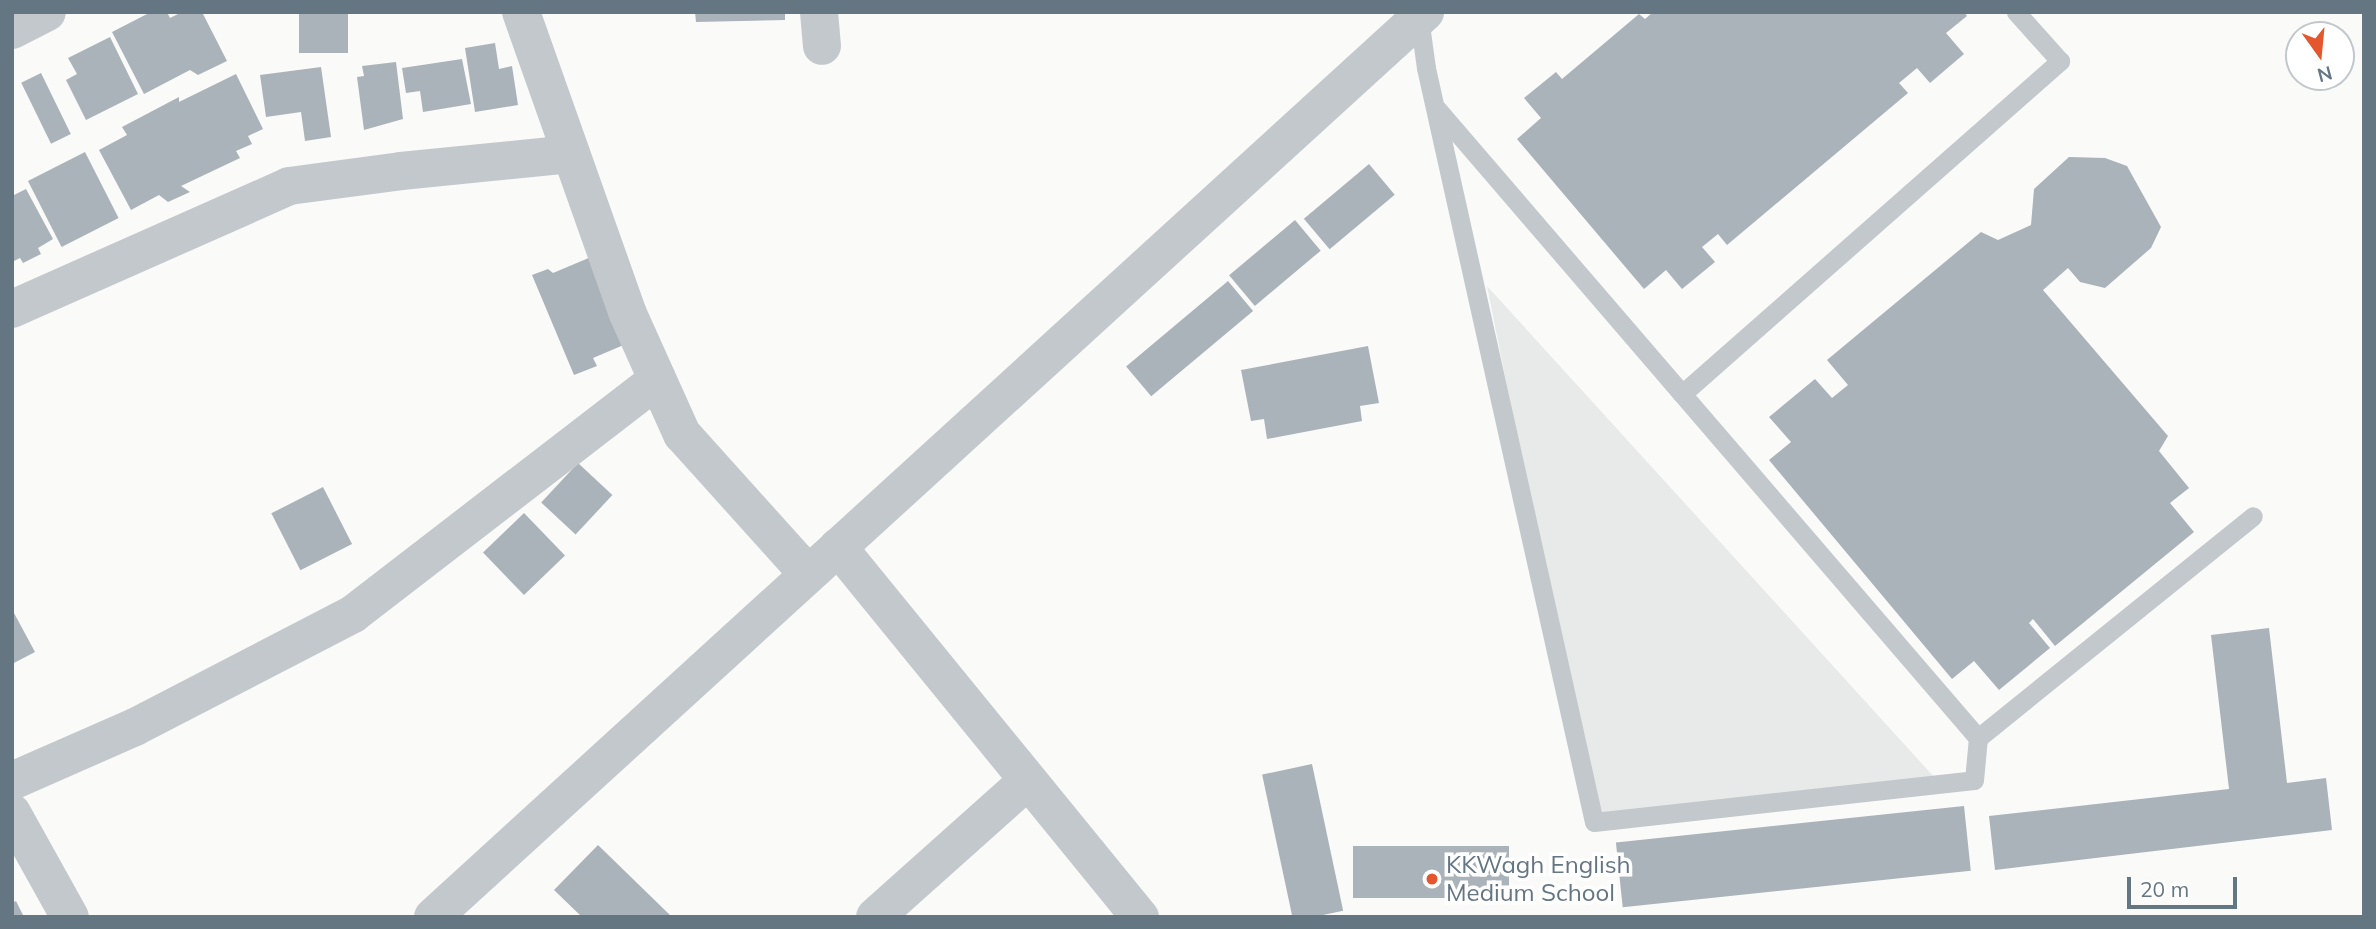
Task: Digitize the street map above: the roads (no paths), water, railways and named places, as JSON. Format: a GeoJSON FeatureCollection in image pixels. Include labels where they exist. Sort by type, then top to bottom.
{"type":"FeatureCollection","features":[{"type":"Feature","properties":{"kind":"street"},"geometry":{"type":"LineString","coordinates":[[12,30],[47,12]]}},
{"type":"Feature","properties":{"kind":"street"},"geometry":{"type":"LineString","coordinates":[[521,12],[628,314],[682,434],[808,574]]}},
{"type":"Feature","properties":{"kind":"street"},"geometry":{"type":"LineString","coordinates":[[433,917],[1422,15]]}},
{"type":"Feature","properties":{"kind":"street"},"geometry":{"type":"LineString","coordinates":[[12,309],[289,186],[401,171],[571,154]]}},
{"type":"Feature","properties":{"kind":"street"},"geometry":{"type":"LineString","coordinates":[[12,781],[135,726],[353,614],[657,380]]}},
{"type":"Feature","properties":{"kind":"street"},"geometry":{"type":"LineString","coordinates":[[838,547],[1140,917]]}},
{"type":"Feature","properties":{"kind":"street"},"geometry":{"type":"LineString","coordinates":[[875,917],[1028,780]]}},
{"type":"Feature","properties":{"kind":"street"},"geometry":{"type":"LineString","coordinates":[[12,813],[70,917]]}},
{"type":"Feature","properties":{"kind":"lane"},"geometry":{"type":"LineString","coordinates":[[1682,394],[2060,61],[2016,12]]}},
{"type":"Feature","properties":{"kind":"lane"},"geometry":{"type":"LineString","coordinates":[[1422,15],[1434,106],[1594,822],[1974,780],[1979,738],[2253,516]]}},
{"type":"Feature","properties":{"kind":"lane"},"geometry":{"type":"LineString","coordinates":[[1434,106],[1979,738]]}},
{"type":"Feature","properties":{"kind":"place","name":"KKWagh English Medium School"},"geometry":{"type":"Point","coordinates":[1432,879]}}]}
